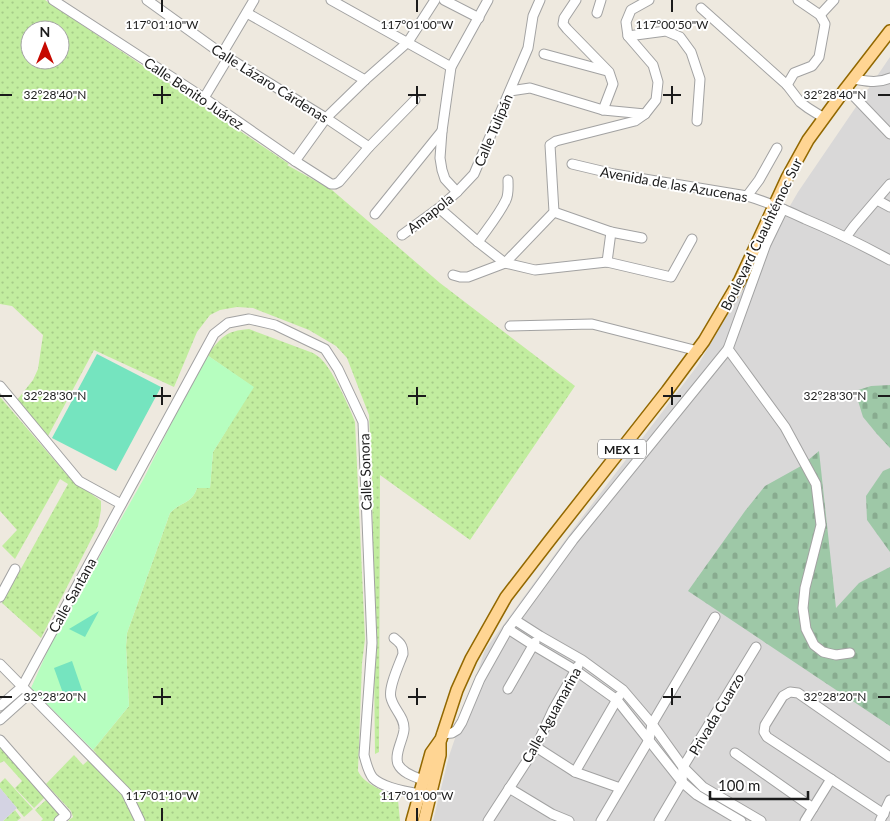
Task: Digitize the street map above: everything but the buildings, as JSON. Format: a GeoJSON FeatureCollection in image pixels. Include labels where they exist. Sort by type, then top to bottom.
{"type":"FeatureCollection","features":[{"type":"Feature","properties":{"kind":"main road","name":"Boulevard Cuauhtémoc Sur"},"geometry":{"type":"LineString","coordinates":[[424,821],[440,755],[442,737],[457,690],[471,659],[506,597],[698,351],[720,317],[779,207],[797,160],[808,140],[890,31]]}},
{"type":"Feature","properties":{"kind":"main road","name":"Boulevard Cuauhtémoc Sur"},"geometry":{"type":"LineString","coordinates":[[412,821],[431,753],[442,737]]}},
{"type":"Feature","properties":{"kind":"street","name":"Calle Benito Juárez"},"geometry":{"type":"LineString","coordinates":[[53,0],[204,98],[331,184],[339,182],[369,147]]}},
{"type":"Feature","properties":{"kind":"street","name":"Calle Lázaro Cárdenas"},"geometry":{"type":"LineString","coordinates":[[147,0],[225,56],[326,118],[369,147]]}},
{"type":"Feature","properties":{"kind":"street"},"geometry":{"type":"LineString","coordinates":[[204,98],[254,0]]}},
{"type":"Feature","properties":{"kind":"street"},"geometry":{"type":"LineString","coordinates":[[331,0],[451,67]]}},
{"type":"Feature","properties":{"kind":"street"},"geometry":{"type":"LineString","coordinates":[[295,161],[326,118],[408,42],[435,0]]}},
{"type":"Feature","properties":{"kind":"street"},"geometry":{"type":"LineString","coordinates":[[444,0],[479,18]]}},
{"type":"Feature","properties":{"kind":"street"},"geometry":{"type":"LineString","coordinates":[[457,192],[445,179],[440,158],[451,67],[488,0]]}},
{"type":"Feature","properties":{"kind":"street","name":"Calle Tulipán"},"geometry":{"type":"LineString","coordinates":[[457,192],[474,174],[528,48],[533,16],[540,0]]}},
{"type":"Feature","properties":{"kind":"street"},"geometry":{"type":"LineString","coordinates":[[576,0],[564,18],[563,24],[609,72],[613,84],[603,110]]}},
{"type":"Feature","properties":{"kind":"street"},"geometry":{"type":"LineString","coordinates":[[597,13],[601,0]]}},
{"type":"Feature","properties":{"kind":"street"},"geometry":{"type":"LineString","coordinates":[[452,275],[468,277],[505,263],[554,212],[550,145],[556,141],[635,121],[645,114],[656,100],[658,82],[653,65],[628,36],[626,22],[631,10],[649,0]]}},
{"type":"Feature","properties":{"kind":"street"},"geometry":{"type":"LineString","coordinates":[[787,86],[794,73],[812,66],[819,57],[825,24],[820,15],[798,0]]}},
{"type":"Feature","properties":{"kind":"street"},"geometry":{"type":"LineString","coordinates":[[820,15],[834,0]]}},
{"type":"Feature","properties":{"kind":"street"},"geometry":{"type":"LineString","coordinates":[[701,8],[787,86],[800,102],[824,118]]}},
{"type":"Feature","properties":{"kind":"street"},"geometry":{"type":"LineString","coordinates":[[247,14],[365,80]]}},
{"type":"Feature","properties":{"kind":"street"},"geometry":{"type":"LineString","coordinates":[[628,36],[666,31],[680,37],[691,52],[700,78],[697,121]]}},
{"type":"Feature","properties":{"kind":"street"},"geometry":{"type":"LineString","coordinates":[[544,54],[609,72]]}},
{"type":"Feature","properties":{"kind":"street"},"geometry":{"type":"LineString","coordinates":[[849,84],[877,82],[890,78]]}},
{"type":"Feature","properties":{"kind":"street"},"geometry":{"type":"LineString","coordinates":[[849,84],[890,134]]}},
{"type":"Feature","properties":{"kind":"street"},"geometry":{"type":"LineString","coordinates":[[510,90],[530,88],[603,110],[645,114]]}},
{"type":"Feature","properties":{"kind":"street"},"geometry":{"type":"LineString","coordinates":[[369,147],[415,100]]}},
{"type":"Feature","properties":{"kind":"street"},"geometry":{"type":"LineString","coordinates":[[375,214],[442,131]]}},
{"type":"Feature","properties":{"kind":"street"},"geometry":{"type":"LineString","coordinates":[[747,196],[759,180],[777,148]]}},
{"type":"Feature","properties":{"kind":"street","name":"Avenida de las Azucenas"},"geometry":{"type":"LineString","coordinates":[[572,164],[614,174],[747,196],[779,207],[846,237],[890,260]]}},
{"type":"Feature","properties":{"kind":"street"},"geometry":{"type":"LineString","coordinates":[[478,242],[494,221],[506,200],[508,180]]}},
{"type":"Feature","properties":{"kind":"street"},"geometry":{"type":"LineString","coordinates":[[846,237],[890,184]]}},
{"type":"Feature","properties":{"kind":"street","name":"Amapola"},"geometry":{"type":"LineString","coordinates":[[402,235],[440,208],[457,192]]}},
{"type":"Feature","properties":{"kind":"street"},"geometry":{"type":"LineString","coordinates":[[877,200],[890,207]]}},
{"type":"Feature","properties":{"kind":"street"},"geometry":{"type":"LineString","coordinates":[[442,737],[457,730],[480,679],[508,629],[573,540],[728,348],[779,207]]}},
{"type":"Feature","properties":{"kind":"street"},"geometry":{"type":"LineString","coordinates":[[440,208],[505,263],[535,270],[607,262],[670,277],[692,239]]}},
{"type":"Feature","properties":{"kind":"street"},"geometry":{"type":"LineString","coordinates":[[554,212],[611,232],[642,238]]}},
{"type":"Feature","properties":{"kind":"street"},"geometry":{"type":"LineString","coordinates":[[607,262],[611,232]]}},
{"type":"Feature","properties":{"kind":"street","name":"Calle Sonora"},"geometry":{"type":"LineString","coordinates":[[122,504],[214,334],[228,323],[249,319],[275,325],[325,348],[338,369],[363,422],[372,643],[364,755],[367,767],[374,778],[391,788],[420,794]]}},
{"type":"Feature","properties":{"kind":"street"},"geometry":{"type":"LineString","coordinates":[[510,326],[592,324],[698,351]]}},
{"type":"Feature","properties":{"kind":"street"},"geometry":{"type":"LineString","coordinates":[[728,348],[785,427],[816,484],[821,525],[805,588],[803,608],[806,629],[814,645],[823,652],[836,655],[850,653]]}},
{"type":"Feature","properties":{"kind":"street"},"geometry":{"type":"LineString","coordinates":[[0,386],[79,481],[122,504]]}},
{"type":"Feature","properties":{"kind":"street","name":"Calle Santana"},"geometry":{"type":"LineString","coordinates":[[22,687],[122,504]]}},
{"type":"Feature","properties":{"kind":"street"},"geometry":{"type":"LineString","coordinates":[[0,596],[16,569]]}},
{"type":"Feature","properties":{"kind":"street"},"geometry":{"type":"LineString","coordinates":[[601,821],[649,740],[652,724],[715,616]]}},
{"type":"Feature","properties":{"kind":"street"},"geometry":{"type":"LineString","coordinates":[[515,620],[582,660],[624,690],[683,766],[703,787],[761,821]]}},
{"type":"Feature","properties":{"kind":"street"},"geometry":{"type":"LineString","coordinates":[[508,629],[575,670],[617,700],[682,782],[697,795],[742,821],[748,813]]}},
{"type":"Feature","properties":{"kind":"street"},"geometry":{"type":"LineString","coordinates":[[508,690],[540,636]]}},
{"type":"Feature","properties":{"kind":"street"},"geometry":{"type":"LineString","coordinates":[[394,638],[403,648],[403,654],[390,692],[393,704],[402,717],[404,724],[397,758],[398,764],[402,770],[423,780]]}},
{"type":"Feature","properties":{"kind":"street","name":"Privada Cuarzo"},"geometry":{"type":"LineString","coordinates":[[682,782],[683,766],[756,647]]}},
{"type":"Feature","properties":{"kind":"street","name":"Calle Aguamarina"},"geometry":{"type":"LineString","coordinates":[[488,821],[536,747],[553,710],[582,660]]}},
{"type":"Feature","properties":{"kind":"street"},"geometry":{"type":"LineString","coordinates":[[0,664],[126,792],[140,821]]}},
{"type":"Feature","properties":{"kind":"street"},"geometry":{"type":"LineString","coordinates":[[0,706],[22,687]]}},
{"type":"Feature","properties":{"kind":"street"},"geometry":{"type":"LineString","coordinates":[[575,772],[624,690]]}},
{"type":"Feature","properties":{"kind":"street"},"geometry":{"type":"LineString","coordinates":[[890,757],[798,693],[790,692],[783,696],[765,725],[764,732],[767,737],[831,779],[882,818],[890,800]]}},
{"type":"Feature","properties":{"kind":"street"},"geometry":{"type":"LineString","coordinates":[[0,720],[29,694]]}},
{"type":"Feature","properties":{"kind":"street"},"geometry":{"type":"LineString","coordinates":[[0,740],[66,815],[59,821]]}},
{"type":"Feature","properties":{"kind":"street"},"geometry":{"type":"LineString","coordinates":[[536,747],[575,772],[620,788]]}},
{"type":"Feature","properties":{"kind":"street"},"geometry":{"type":"LineString","coordinates":[[735,753],[813,808]]}},
{"type":"Feature","properties":{"kind":"street"},"geometry":{"type":"LineString","coordinates":[[805,821],[831,779]]}},
{"type":"Feature","properties":{"kind":"street"},"geometry":{"type":"LineString","coordinates":[[659,821],[682,782]]}},
{"type":"Feature","properties":{"kind":"street"},"geometry":{"type":"LineString","coordinates":[[509,788],[552,814],[569,821]]}},
{"type":"Feature","properties":{"kind":"shaded area"},"geometry":{"type":"Polygon","coordinates":[[[890,57],[890,821],[433,821],[449,756],[485,650],[574,528],[698,365],[798,192],[890,57]]]}},
{"type":"Feature","properties":{"kind":"shaded area"},"geometry":{"type":"Polygon","coordinates":[[[0,788],[17,808],[3,821],[0,821],[0,788]]]}},
{"type":"Feature","properties":{"kind":"green space"},"geometry":{"type":"Polygon","coordinates":[[[0,0],[45,0],[289,164],[287,165],[332,190],[440,283],[575,386],[470,540],[380,475],[379,752],[375,754],[372,475],[369,415],[347,358],[336,346],[309,330],[253,308],[237,307],[220,310],[210,315],[197,332],[174,387],[94,350],[47,438],[17,400],[33,380],[38,369],[43,335],[12,306],[0,304],[0,0]]]}},
{"type":"Feature","properties":{"kind":"green space"},"geometry":{"type":"Polygon","coordinates":[[[249,329],[313,353],[320,358],[336,381],[355,422],[365,639],[362,663],[358,771],[371,784],[398,800],[400,821],[68,821],[73,817],[71,811],[46,784],[74,755],[83,765],[96,753],[93,750],[129,706],[127,633],[170,513],[189,500],[197,488],[210,488],[213,452],[253,387],[207,355],[229,333],[249,329]]]}},
{"type":"Feature","properties":{"kind":"green space"},"geometry":{"type":"Polygon","coordinates":[[[97,354],[161,387],[116,471],[52,438],[97,354]]]}},
{"type":"Feature","properties":{"kind":"green space"},"geometry":{"type":"Polygon","coordinates":[[[207,355],[254,387],[213,452],[210,488],[197,488],[189,500],[170,513],[127,633],[129,706],[93,750],[31,688],[52,641],[143,480],[207,355]]]}},
{"type":"Feature","properties":{"kind":"green space"},"geometry":{"type":"Polygon","coordinates":[[[890,385],[890,448],[863,417],[855,391],[871,386],[890,385]]]}},
{"type":"Feature","properties":{"kind":"green space"},"geometry":{"type":"Polygon","coordinates":[[[0,397],[68,476],[101,501],[98,526],[41,638],[2,603],[68,484],[60,479],[15,559],[2,546],[17,530],[0,511],[0,397]]]}},
{"type":"Feature","properties":{"kind":"green space"},"geometry":{"type":"Polygon","coordinates":[[[819,451],[836,608],[859,583],[890,567],[890,726],[688,591],[765,486],[801,466],[819,451]]]}},
{"type":"Feature","properties":{"kind":"green space"},"geometry":{"type":"Polygon","coordinates":[[[890,468],[890,552],[867,520],[866,496],[883,471],[890,468]]]}},
{"type":"Feature","properties":{"kind":"green space"},"geometry":{"type":"Polygon","coordinates":[[[99,611],[85,637],[69,629],[99,611]]]}},
{"type":"Feature","properties":{"kind":"green space"},"geometry":{"type":"Polygon","coordinates":[[[72,661],[82,690],[64,696],[54,668],[72,661]]]}},
{"type":"Feature","properties":{"kind":"green space"},"geometry":{"type":"Polygon","coordinates":[[[0,747],[45,797],[34,808],[15,788],[22,781],[4,761],[0,763],[0,747]]]}},
{"type":"Feature","properties":{"kind":"green space"},"geometry":{"type":"Polygon","coordinates":[[[5,778],[33,809],[24,817],[0,788],[0,783],[5,778]]]}},
{"type":"Feature","properties":{"kind":"green space"},"geometry":{"type":"Polygon","coordinates":[[[47,799],[61,815],[54,821],[41,821],[43,819],[35,810],[47,799]]]}},
{"type":"Feature","properties":{"kind":"green space"},"geometry":{"type":"Polygon","coordinates":[[[15,810],[21,818],[17,821],[3,821],[15,810]]]}}]}
